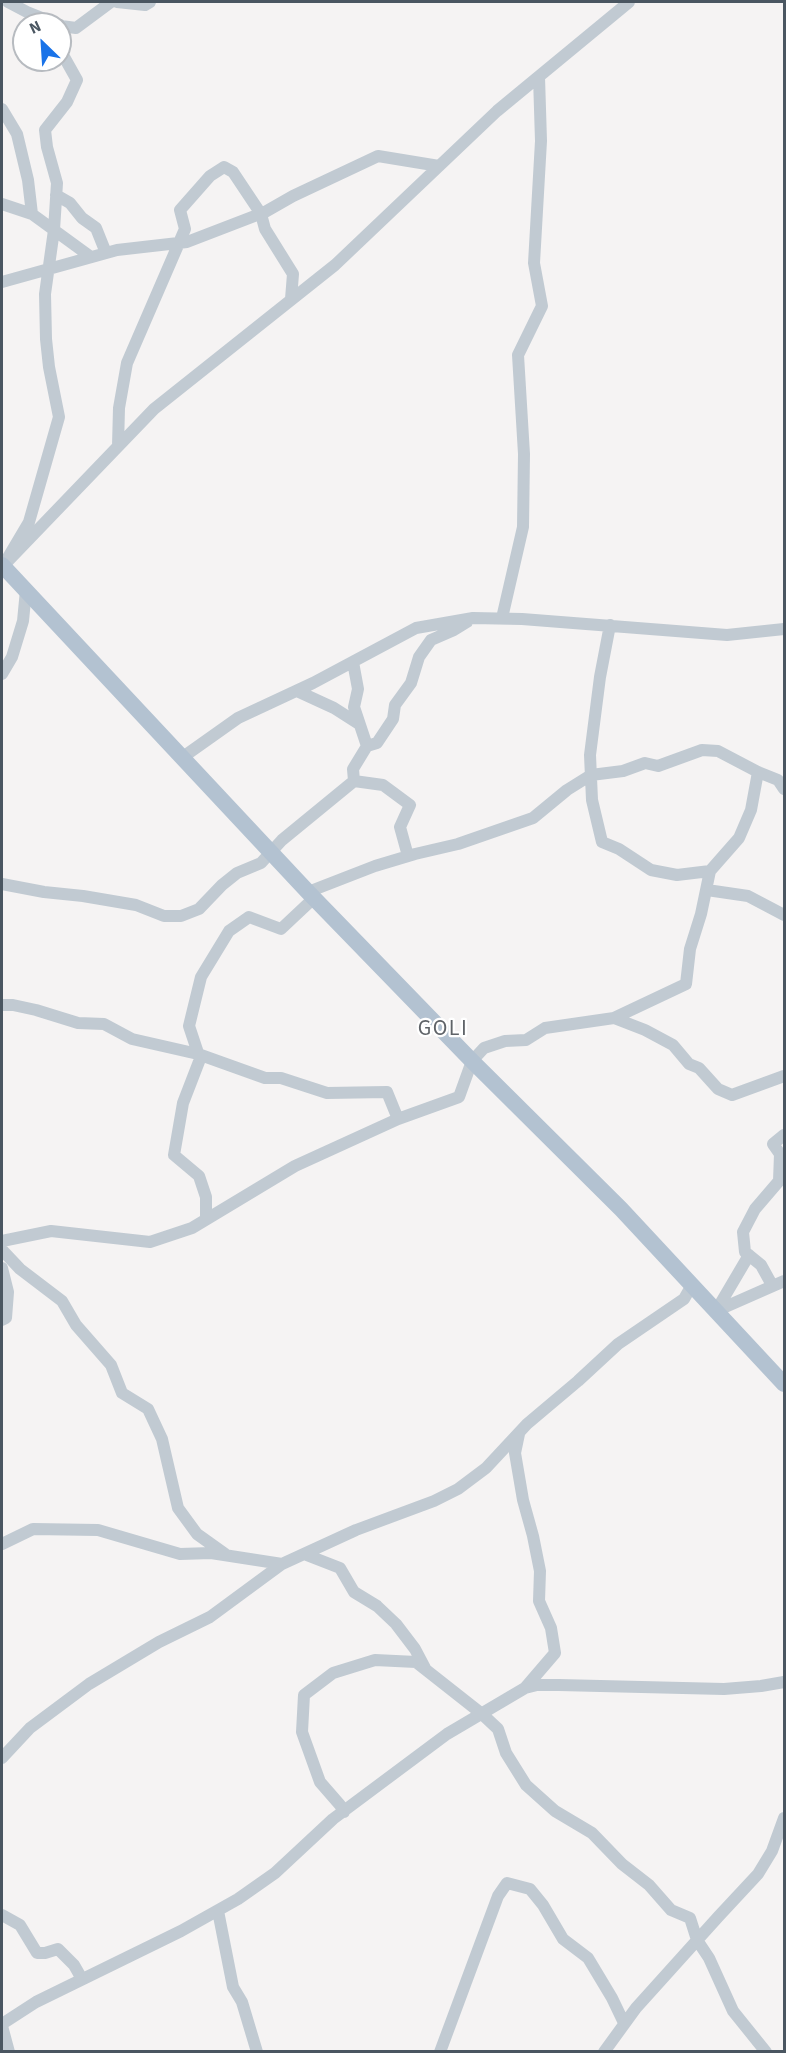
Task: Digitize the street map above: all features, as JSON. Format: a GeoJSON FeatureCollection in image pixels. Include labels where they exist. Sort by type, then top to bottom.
{"type":"FeatureCollection","features":[{"type":"Feature","properties":{"kind":"main road"},"geometry":{"type":"LineString","coordinates":[[2,566],[311,895],[472,1061],[621,1209],[784,1384]]}},
{"type":"Feature","properties":{"kind":"street"},"geometry":{"type":"LineString","coordinates":[[8,2],[27,12]]}},
{"type":"Feature","properties":{"kind":"street"},"geometry":{"type":"LineString","coordinates":[[72,27],[76,28],[111,2]]}},
{"type":"Feature","properties":{"kind":"street"},"geometry":{"type":"LineString","coordinates":[[117,2],[144,5],[150,2]]}},
{"type":"Feature","properties":{"kind":"street"},"geometry":{"type":"LineString","coordinates":[[2,566],[154,409],[335,265],[497,111],[629,2]]}},
{"type":"Feature","properties":{"kind":"street"},"geometry":{"type":"LineString","coordinates":[[2,566],[29,522],[59,417],[49,368],[45,294],[50,268],[57,183],[47,147],[45,130],[67,102],[77,80],[72,71]]}},
{"type":"Feature","properties":{"kind":"street"},"geometry":{"type":"LineString","coordinates":[[502,618],[523,527],[524,454],[518,355],[542,306],[534,263],[540,141],[539,77]]}},
{"type":"Feature","properties":{"kind":"street"},"geometry":{"type":"LineString","coordinates":[[2,109],[17,134],[32,213]]}},
{"type":"Feature","properties":{"kind":"street"},"geometry":{"type":"LineString","coordinates":[[2,282],[117,250],[187,242],[261,214],[293,196],[378,156],[439,166]]}},
{"type":"Feature","properties":{"kind":"street"},"geometry":{"type":"LineString","coordinates":[[118,446],[119,408],[127,363],[185,229],[180,210],[210,176],[224,167],[233,172],[261,214],[266,228],[293,274],[291,299]]}},
{"type":"Feature","properties":{"kind":"street"},"geometry":{"type":"LineString","coordinates":[[56,195],[70,203],[82,218],[96,228],[106,253]]}},
{"type":"Feature","properties":{"kind":"street"},"geometry":{"type":"LineString","coordinates":[[2,204],[32,213],[91,257]]}},
{"type":"Feature","properties":{"kind":"street"},"geometry":{"type":"LineString","coordinates":[[2,674],[12,657],[23,621],[26,590]]}},
{"type":"Feature","properties":{"kind":"street"},"geometry":{"type":"LineString","coordinates":[[354,781],[353,770],[367,746],[377,743],[393,719],[395,705],[411,683],[419,657],[431,640],[454,630],[473,618]]}},
{"type":"Feature","properties":{"kind":"street"},"geometry":{"type":"LineString","coordinates":[[183,757],[238,718],[297,691],[416,628],[473,618],[502,618],[727,635],[784,629]]}},
{"type":"Feature","properties":{"kind":"street"},"geometry":{"type":"LineString","coordinates":[[610,625],[590,755],[592,800],[602,842],[619,849],[651,870],[677,875],[710,871]]}},
{"type":"Feature","properties":{"kind":"street"},"geometry":{"type":"LineString","coordinates":[[353,662],[358,689],[354,707],[367,746]]}},
{"type":"Feature","properties":{"kind":"street"},"geometry":{"type":"LineString","coordinates":[[297,691],[334,708],[359,724]]}},
{"type":"Feature","properties":{"kind":"street"},"geometry":{"type":"LineString","coordinates":[[206,1219],[206,1197],[199,1176],[174,1155],[183,1102],[200,1059],[189,1026],[201,977],[229,931],[249,917],[281,929],[311,895],[375,866],[458,844],[533,818],[567,790],[591,775],[623,771],[645,764],[658,766],[702,750],[718,751],[778,780],[784,789]]}},
{"type":"Feature","properties":{"kind":"street"},"geometry":{"type":"LineString","coordinates":[[2,1241],[51,1231],[150,1242],[192,1228],[295,1166],[398,1119],[459,1097],[472,1061],[484,1048],[505,1041],[526,1040],[545,1028],[614,1018],[686,984],[690,950],[710,871],[738,838],[751,810],[758,772]]}},
{"type":"Feature","properties":{"kind":"street"},"geometry":{"type":"LineString","coordinates":[[2,884],[136,904],[164,916],[181,916],[199,909],[237,873],[261,863],[330,799],[354,781],[383,785],[410,805],[400,827],[408,856]]}},
{"type":"Feature","properties":{"kind":"street"},"geometry":{"type":"LineString","coordinates":[[707,890],[748,896],[784,915]]}},
{"type":"Feature","properties":{"kind":"street"},"geometry":{"type":"LineString","coordinates":[[2,1005],[36,1010],[78,1023],[104,1024],[132,1039],[198,1054],[265,1078],[280,1078],[327,1093],[387,1092],[398,1119]]}},
{"type":"Feature","properties":{"kind":"street"},"geometry":{"type":"LineString","coordinates":[[614,1018],[645,1030],[673,1045],[689,1064],[699,1068],[718,1089],[732,1095],[784,1076]]}},
{"type":"Feature","properties":{"kind":"street"},"geometry":{"type":"LineString","coordinates":[[772,1285],[761,1265],[745,1252],[743,1232],[755,1209],[778,1181],[780,1154],[773,1144],[784,1135]]}},
{"type":"Feature","properties":{"kind":"street"},"geometry":{"type":"LineString","coordinates":[[2,1250],[20,1269],[62,1301],[76,1325],[111,1365],[122,1393],[148,1408],[162,1438],[178,1508],[197,1534],[225,1554]]}},
{"type":"Feature","properties":{"kind":"street"},"geometry":{"type":"LineString","coordinates":[[716,1311],[749,1255]]}},
{"type":"Feature","properties":{"kind":"street"},"geometry":{"type":"LineString","coordinates":[[2,1268],[8,1292],[6,1318],[2,1320]]}},
{"type":"Feature","properties":{"kind":"street"},"geometry":{"type":"LineString","coordinates":[[716,1311],[784,1281]]}},
{"type":"Feature","properties":{"kind":"street"},"geometry":{"type":"LineString","coordinates":[[2,1758],[30,1728],[89,1684],[159,1642],[210,1617],[282,1564],[356,1530],[434,1501],[458,1489],[486,1468],[520,1431],[618,1344],[684,1299],[692,1285]]}},
{"type":"Feature","properties":{"kind":"street"},"geometry":{"type":"LineString","coordinates":[[9,2052],[2,2025],[36,2002],[218,1911],[275,1873],[325,1826],[447,1734],[525,1688],[555,1653],[551,1628],[539,1601],[540,1571],[523,1500],[515,1453],[520,1431]]}},
{"type":"Feature","properties":{"kind":"street"},"geometry":{"type":"LineString","coordinates":[[2,1544],[33,1529],[98,1530],[180,1554],[225,1554],[282,1564]]}},
{"type":"Feature","properties":{"kind":"street"},"geometry":{"type":"LineString","coordinates":[[304,1554],[340,1568],[354,1593],[377,1606],[396,1624],[415,1649],[426,1669]]}},
{"type":"Feature","properties":{"kind":"street"},"geometry":{"type":"LineString","coordinates":[[344,1812],[320,1782],[302,1732],[304,1695],[333,1673],[375,1660],[416,1662],[498,1729],[506,1753],[526,1785],[555,1812],[592,1833],[622,1864],[649,1885],[671,1910],[690,1918],[697,1940],[709,1958],[733,2011],[766,2052]]}},
{"type":"Feature","properties":{"kind":"street"},"geometry":{"type":"LineString","coordinates":[[525,1688],[559,1685],[724,1689],[784,1682]]}},
{"type":"Feature","properties":{"kind":"street"},"geometry":{"type":"LineString","coordinates":[[604,2052],[624,2023],[758,1874],[772,1851],[784,1818]]}},
{"type":"Feature","properties":{"kind":"street"},"geometry":{"type":"LineString","coordinates":[[440,2052],[494,1907],[507,1883],[530,1889],[543,1905],[563,1939],[588,1958],[624,2023]]}},
{"type":"Feature","properties":{"kind":"street"},"geometry":{"type":"LineString","coordinates":[[218,1911],[233,1987],[242,2002],[257,2052]]}},
{"type":"Feature","properties":{"kind":"street"},"geometry":{"type":"LineString","coordinates":[[2,1915],[20,1925],[37,1953],[58,1949],[74,1965],[82,1979]]}},
{"type":"Feature","properties":{"kind":"district","name":"GOLI"},"geometry":{"type":"Point","coordinates":[443,1030]}}]}
